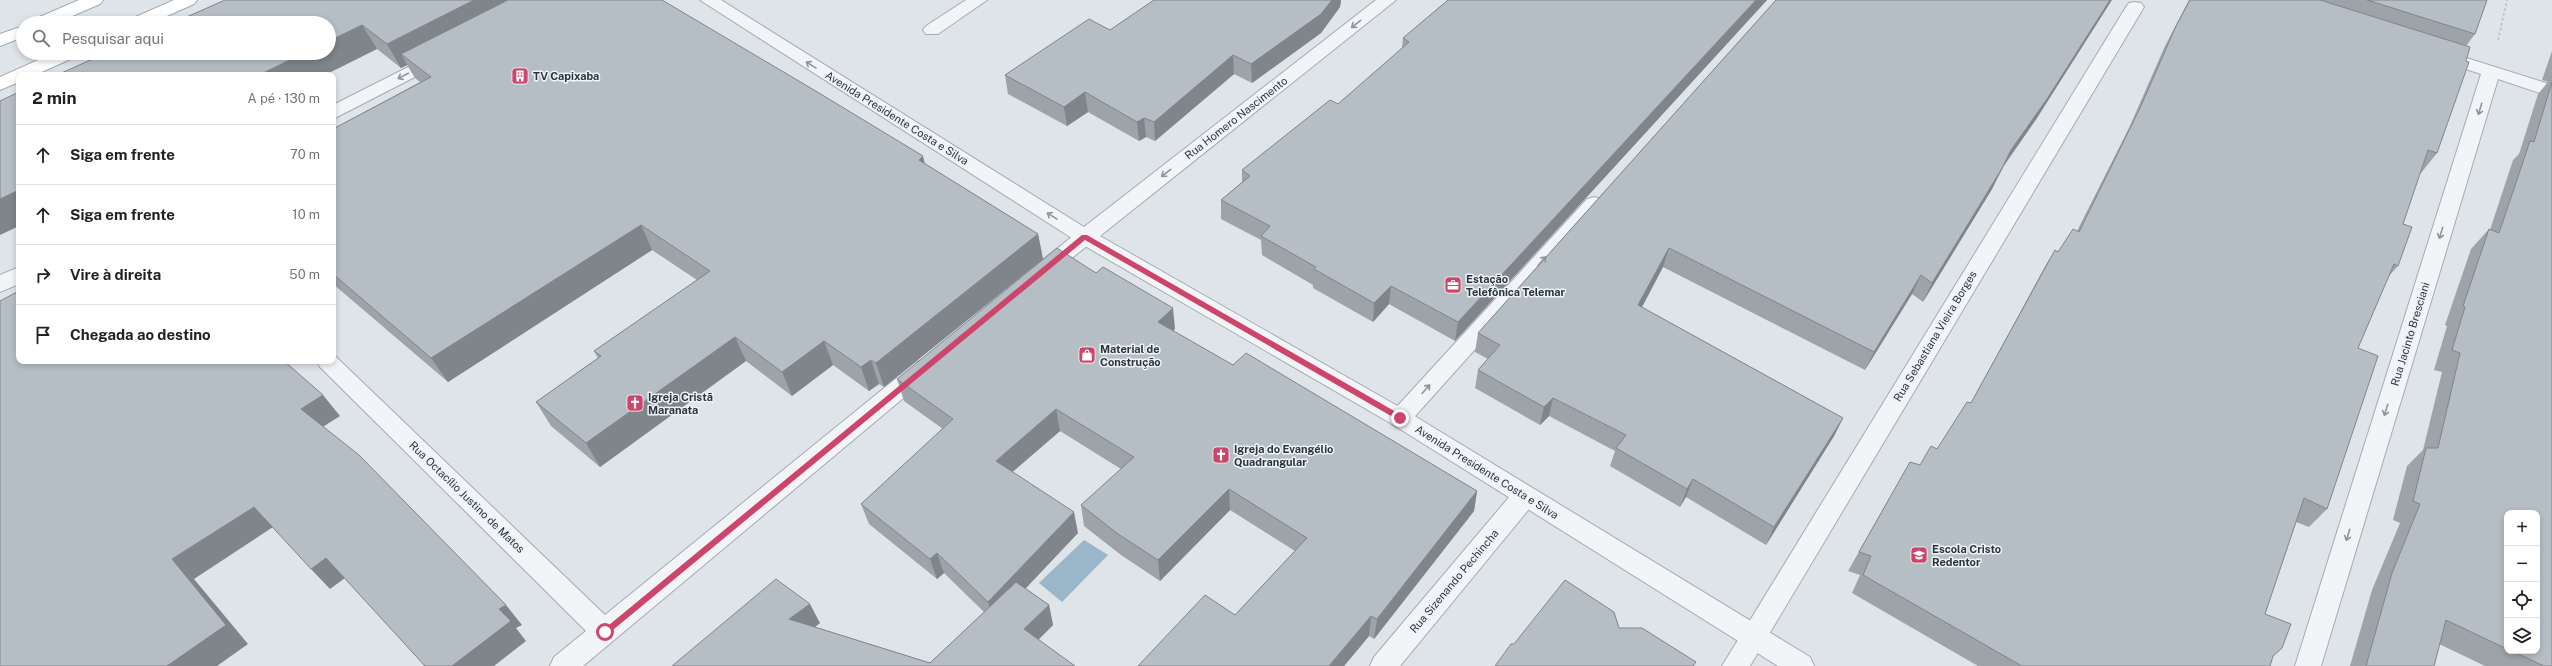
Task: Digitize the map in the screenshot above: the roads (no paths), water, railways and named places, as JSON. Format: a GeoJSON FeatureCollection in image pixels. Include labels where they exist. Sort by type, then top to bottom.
{"type":"FeatureCollection","features":[{"type":"Feature","properties":{"kind":"main road"},"geometry":{"type":"LineString","coordinates":[[57,16],[94,0]]}},
{"type":"Feature","properties":{"kind":"main road"},"geometry":{"type":"LineString","coordinates":[[153,16],[188,0]]}},
{"type":"Feature","properties":{"kind":"main road"},"geometry":{"type":"LineString","coordinates":[[0,41],[16,34]]}},
{"type":"Feature","properties":{"kind":"main road"},"geometry":{"type":"LineString","coordinates":[[26,72],[53,60]]}},
{"type":"Feature","properties":{"kind":"main road"},"geometry":{"type":"LineString","coordinates":[[0,84],[16,76]]}},
{"type":"Feature","properties":{"kind":"street","name":"Avenida Presidente Costa e Silva"},"geometry":{"type":"LineString","coordinates":[[709,0],[1085,237],[1400,418],[1801,666]]}},
{"type":"Feature","properties":{"kind":"street"},"geometry":{"type":"LineString","coordinates":[[932,30],[978,0]]}},
{"type":"Feature","properties":{"kind":"street","name":"Rua Homero Nascimento"},"geometry":{"type":"LineString","coordinates":[[1085,237],[1387,0]]}},
{"type":"Feature","properties":{"kind":"street","name":"Rua Sebastiana Vieira Borges"},"geometry":{"type":"LineString","coordinates":[[1735,666],[2136,7]]}},
{"type":"Feature","properties":{"kind":"street"},"geometry":{"type":"LineString","coordinates":[[2425,50],[2552,91]]}},
{"type":"Feature","properties":{"kind":"street"},"geometry":{"type":"LineString","coordinates":[[336,111],[452,51]]}},
{"type":"Feature","properties":{"kind":"street","name":"Rua Jacinto Bresciani"},"geometry":{"type":"LineString","coordinates":[[2308,666],[2491,71]]}},
{"type":"Feature","properties":{"kind":"street"},"geometry":{"type":"LineString","coordinates":[[1400,418],[1608,188]]}},
{"type":"Feature","properties":{"kind":"street"},"geometry":{"type":"LineString","coordinates":[[1025,285],[1085,237]]}},
{"type":"Feature","properties":{"kind":"street"},"geometry":{"type":"LineString","coordinates":[[0,284],[16,276]]}},
{"type":"Feature","properties":{"kind":"street"},"geometry":{"type":"LineString","coordinates":[[563,666],[940,355]]}},
{"type":"Feature","properties":{"kind":"street","name":"Rua Octacílio Justino de Matos"},"geometry":{"type":"LineString","coordinates":[[331,364],[605,632]]}},
{"type":"Feature","properties":{"kind":"street","name":"Rua Sizenando Pechincha"},"geometry":{"type":"LineString","coordinates":[[1383,666],[1525,496]]}},
{"type":"Feature","properties":{"kind":"water"},"geometry":{"type":"Polygon","coordinates":[[[1084,540],[1108,555],[1062,602],[1039,583],[1084,540]]]}},
{"type":"Feature","properties":{"kind":"place","name":"TV Capixaba"},"geometry":{"type":"Point","coordinates":[520,76]}},
{"type":"Feature","properties":{"kind":"place","name":"Estação Telefônica Telemar"},"geometry":{"type":"Point","coordinates":[1453,285]}},
{"type":"Feature","properties":{"kind":"place","name":"Material de Construção"},"geometry":{"type":"Point","coordinates":[1087,355]}},
{"type":"Feature","properties":{"kind":"place","name":"Igreja Cristã Maranata"},"geometry":{"type":"Point","coordinates":[635,403]}},
{"type":"Feature","properties":{"kind":"place","name":"Igreja do Evangélio Quadrangular"},"geometry":{"type":"Point","coordinates":[1221,455]}},
{"type":"Feature","properties":{"kind":"place","name":"Escola Cristo Redentor"},"geometry":{"type":"Point","coordinates":[1919,555]}}]}
